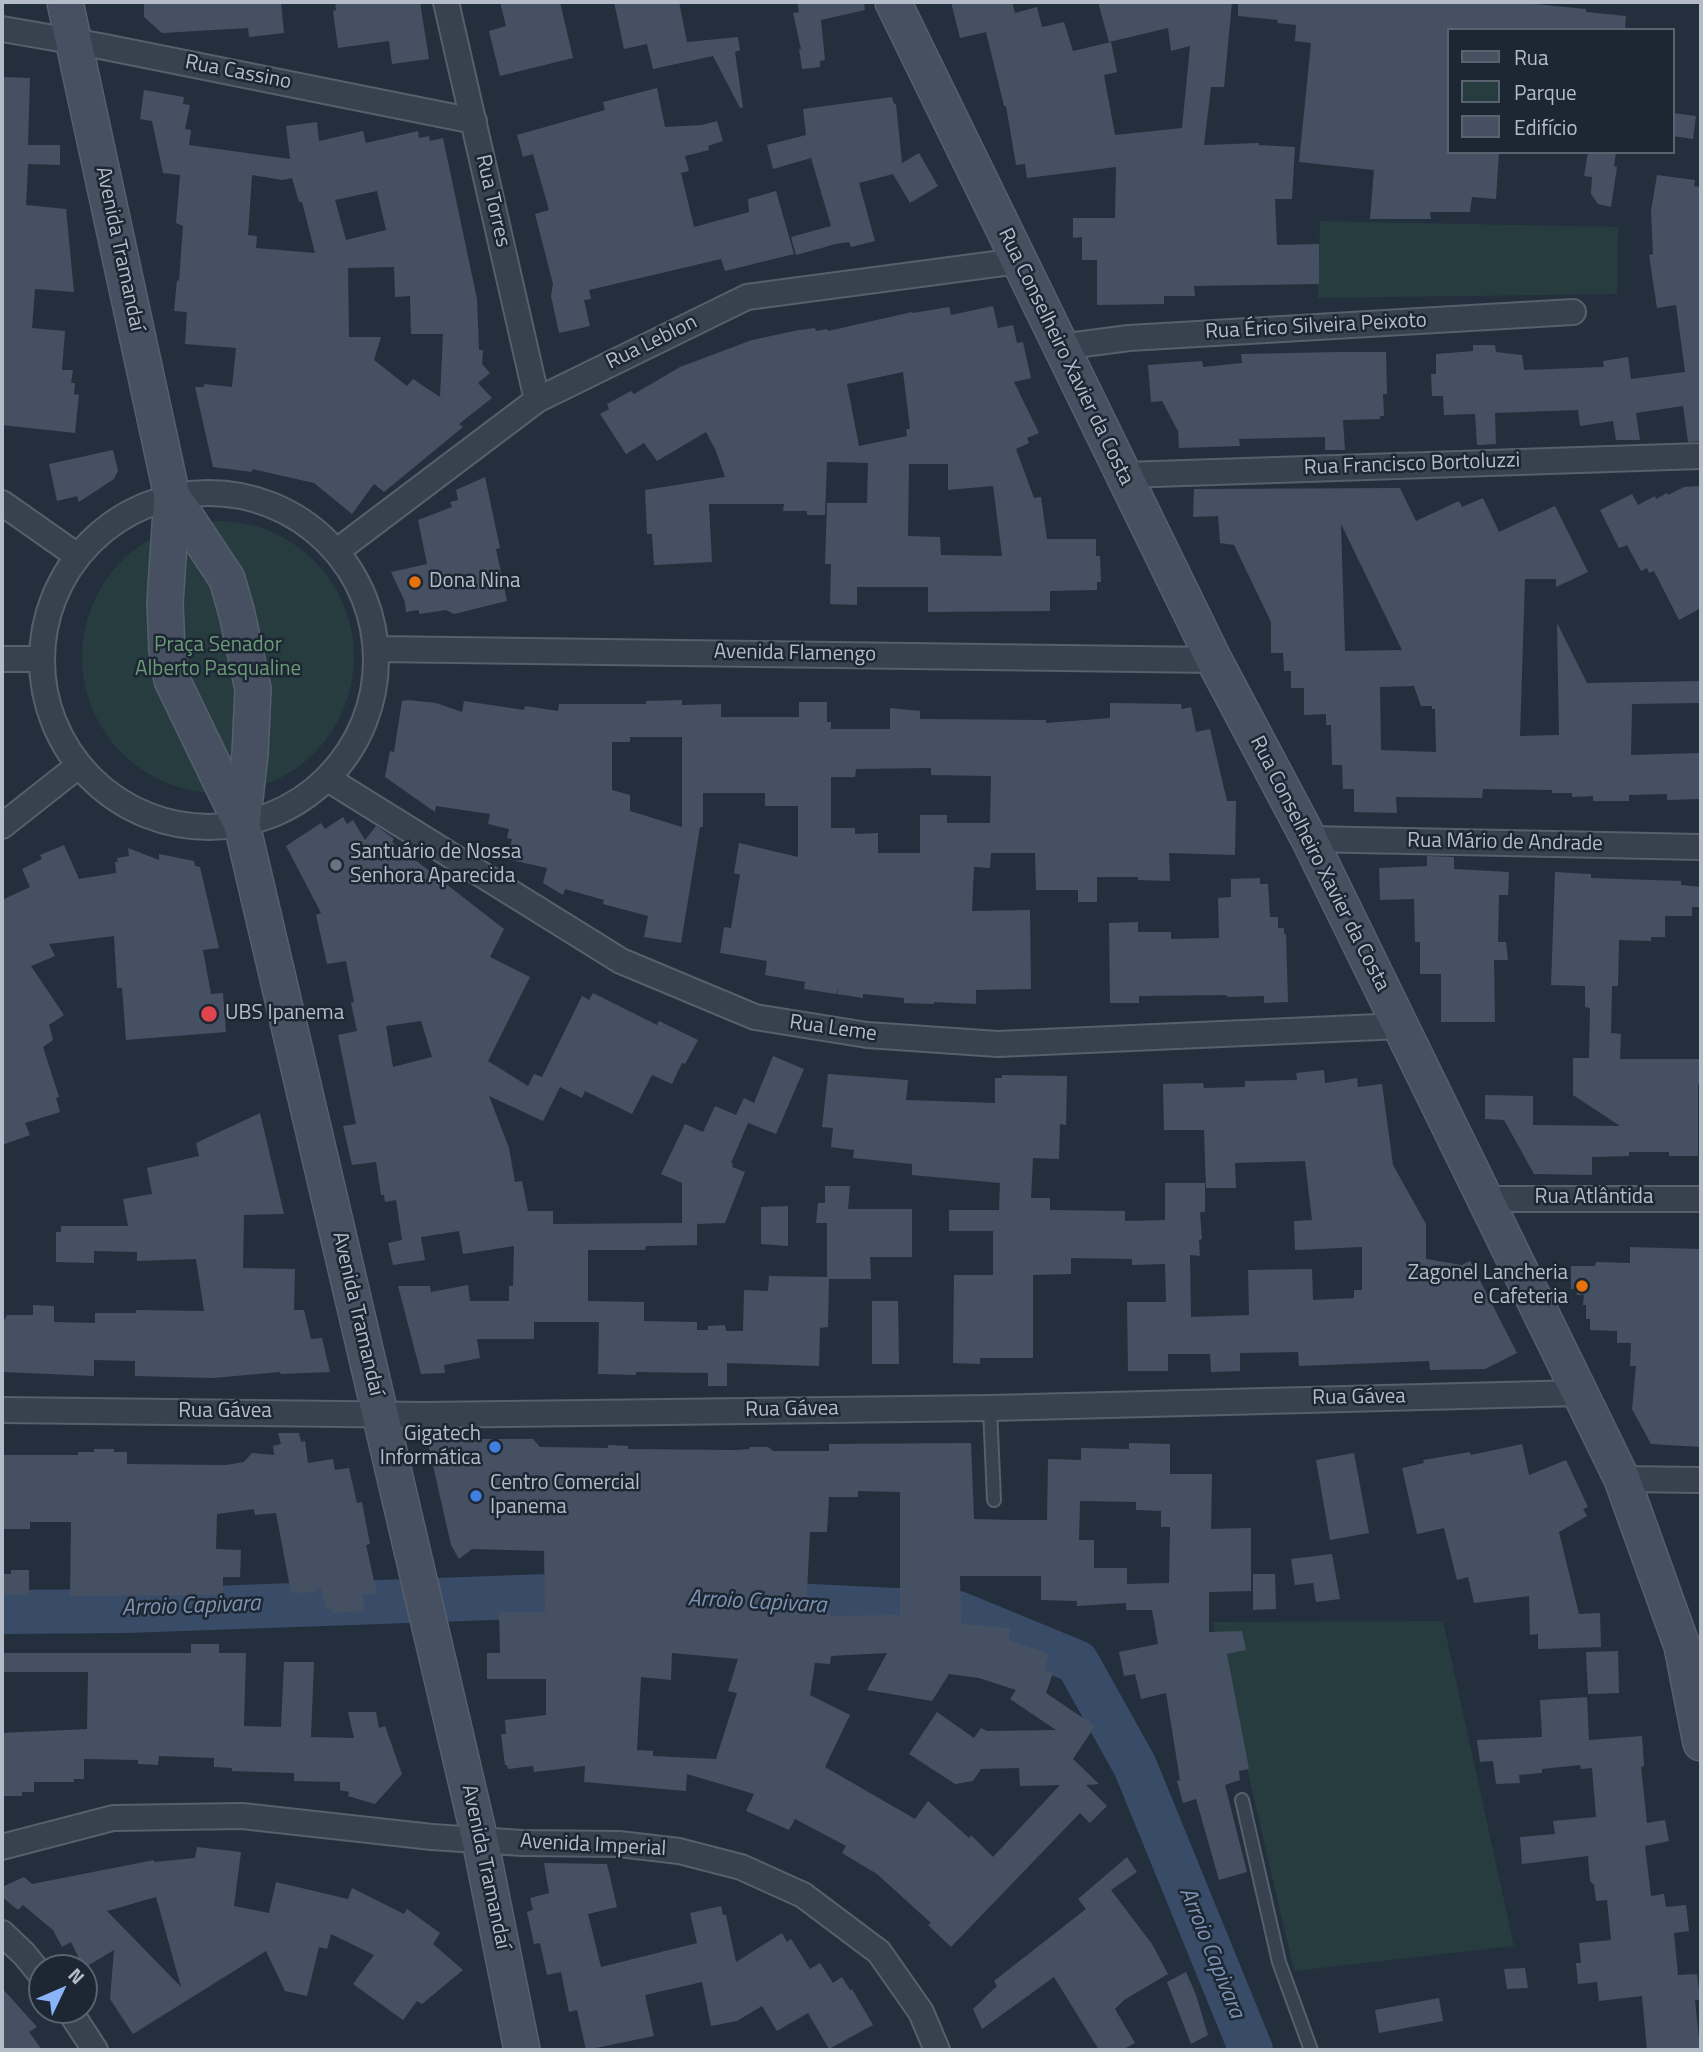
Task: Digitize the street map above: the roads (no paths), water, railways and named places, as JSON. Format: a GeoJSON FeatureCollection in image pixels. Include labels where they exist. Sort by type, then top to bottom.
{"type":"FeatureCollection","features":[{"type":"Feature","properties":{"kind":"main road","name":"Avenida Tramandaí"},"geometry":{"type":"LineString","coordinates":[[65,2],[172,495],[165,603],[167,651],[172,680],[242,825],[480,1840],[523,2050]]}},
{"type":"Feature","properties":{"kind":"main road","name":"Rua Conselheiro Xavier da Costa"},"geometry":{"type":"LineString","coordinates":[[893,2],[1214,660],[1309,839],[1622,1479],[1682,1646],[1701,1743]]}},
{"type":"Feature","properties":{"kind":"main road","name":"Avenida Tramandaí"},"geometry":{"type":"LineString","coordinates":[[172,495],[227,579],[253,689],[250,754],[242,825]]}},
{"type":"Feature","properties":{"kind":"main road"},"geometry":{"type":"LineString","coordinates":[[167,574],[173,564],[188,556],[202,556],[217,562]]}},
{"type":"Feature","properties":{"kind":"main road"},"geometry":{"type":"LineString","coordinates":[[207,755],[219,765],[233,769],[246,761],[250,754]]}},
{"type":"Feature","properties":{"kind":"street","name":"Rua Torres"},"geometry":{"type":"LineString","coordinates":[[446,2],[537,400]]}},
{"type":"Feature","properties":{"kind":"street","name":"Rua Cassino"},"geometry":{"type":"LineString","coordinates":[[2,29],[474,121]]}},
{"type":"Feature","properties":{"kind":"street","name":"Rua Leblon"},"geometry":{"type":"LineString","coordinates":[[337,551],[537,400],[747,297],[1018,261]]}},
{"type":"Feature","properties":{"kind":"street","name":"Rua Érico Silveira Peixoto"},"geometry":{"type":"LineString","coordinates":[[1060,347],[1129,338],[1573,312]]}},
{"type":"Feature","properties":{"kind":"street","name":"Rua Francisco Bortoluzzi"},"geometry":{"type":"LineString","coordinates":[[1124,475],[1701,456]]}},
{"type":"Feature","properties":{"kind":"street"},"geometry":{"type":"LineString","coordinates":[[237,494],[298,518],[337,551],[365,597],[376,649],[373,695],[358,739],[328,779],[288,809],[242,825],[196,828],[152,818],[112,797],[78,766],[48,711],[41,659],[50,604],[76,555],[119,517],[172,495],[237,494]]}},
{"type":"Feature","properties":{"kind":"street"},"geometry":{"type":"LineString","coordinates":[[2,503],[76,555]]}},
{"type":"Feature","properties":{"kind":"street","name":"Avenida Flamengo"},"geometry":{"type":"LineString","coordinates":[[376,649],[1214,660]]}},
{"type":"Feature","properties":{"kind":"street"},"geometry":{"type":"LineString","coordinates":[[2,659],[41,659]]}},
{"type":"Feature","properties":{"kind":"street"},"geometry":{"type":"LineString","coordinates":[[2,826],[78,766]]}},
{"type":"Feature","properties":{"kind":"street","name":"Rua Leme"},"geometry":{"type":"LineString","coordinates":[[328,779],[621,961],[755,1017],[867,1035],[998,1044],[1401,1026]]}},
{"type":"Feature","properties":{"kind":"street","name":"Rua Mário de Andrade"},"geometry":{"type":"LineString","coordinates":[[1309,839],[1701,847]]}},
{"type":"Feature","properties":{"kind":"street","name":"Rua Atlântida"},"geometry":{"type":"LineString","coordinates":[[1487,1199],[1701,1199]]}},
{"type":"Feature","properties":{"kind":"street","name":"Rua Gávea"},"geometry":{"type":"LineString","coordinates":[[2,1410],[381,1414],[990,1408],[1581,1392]]}},
{"type":"Feature","properties":{"kind":"street"},"geometry":{"type":"LineString","coordinates":[[1622,1479],[1701,1480]]}},
{"type":"Feature","properties":{"kind":"street","name":"Avenida Imperial"},"geometry":{"type":"LineString","coordinates":[[2,1847],[113,1818],[242,1816],[432,1837],[619,1844],[679,1851],[741,1867],[803,1895],[878,1952],[921,2012],[937,2050]]}},
{"type":"Feature","properties":{"kind":"street"},"geometry":{"type":"LineString","coordinates":[[2,1933],[28,1959]]}},
{"type":"Feature","properties":{"kind":"street"},"geometry":{"type":"LineString","coordinates":[[78,2024],[95,2050]]}},
{"type":"Feature","properties":{"kind":"lane"},"geometry":{"type":"LineString","coordinates":[[990,1408],[994,1500]]}},
{"type":"Feature","properties":{"kind":"lane"},"geometry":{"type":"LineString","coordinates":[[1242,1800],[1279,1962],[1311,2050]]}},
{"type":"Feature","properties":{"kind":"waterway","name":"Arroio Capivara"},"geometry":{"type":"LineString","coordinates":[[2,1612],[125,1611],[605,1596]]}},
{"type":"Feature","properties":{"kind":"waterway","name":"Arroio Capivara"},"geometry":{"type":"LineString","coordinates":[[748,1603],[958,1613],[1077,1662],[1135,1766],[1251,2050]]}},
{"type":"Feature","properties":{"kind":"place","name":"Dona Nina"},"geometry":{"type":"Point","coordinates":[415,582]}},
{"type":"Feature","properties":{"kind":"place","name":"Santuário de Nossa Senhora Aparecida"},"geometry":{"type":"Point","coordinates":[336,865]}},
{"type":"Feature","properties":{"kind":"place","name":"UBS Ipanema"},"geometry":{"type":"Point","coordinates":[209,1014]}},
{"type":"Feature","properties":{"kind":"place","name":"Zagonel Lancheria e Cafeteria"},"geometry":{"type":"Point","coordinates":[1582,1286]}},
{"type":"Feature","properties":{"kind":"place","name":"Gigatech Informática"},"geometry":{"type":"Point","coordinates":[495,1447]}},
{"type":"Feature","properties":{"kind":"place","name":"Centro Comercial Ipanema"},"geometry":{"type":"Point","coordinates":[476,1496]}},
{"type":"Feature","properties":{"kind":"park label","name":"Praça Senador Alberto Pasqualine"},"geometry":{"type":"Point","coordinates":[218,658]}}]}
